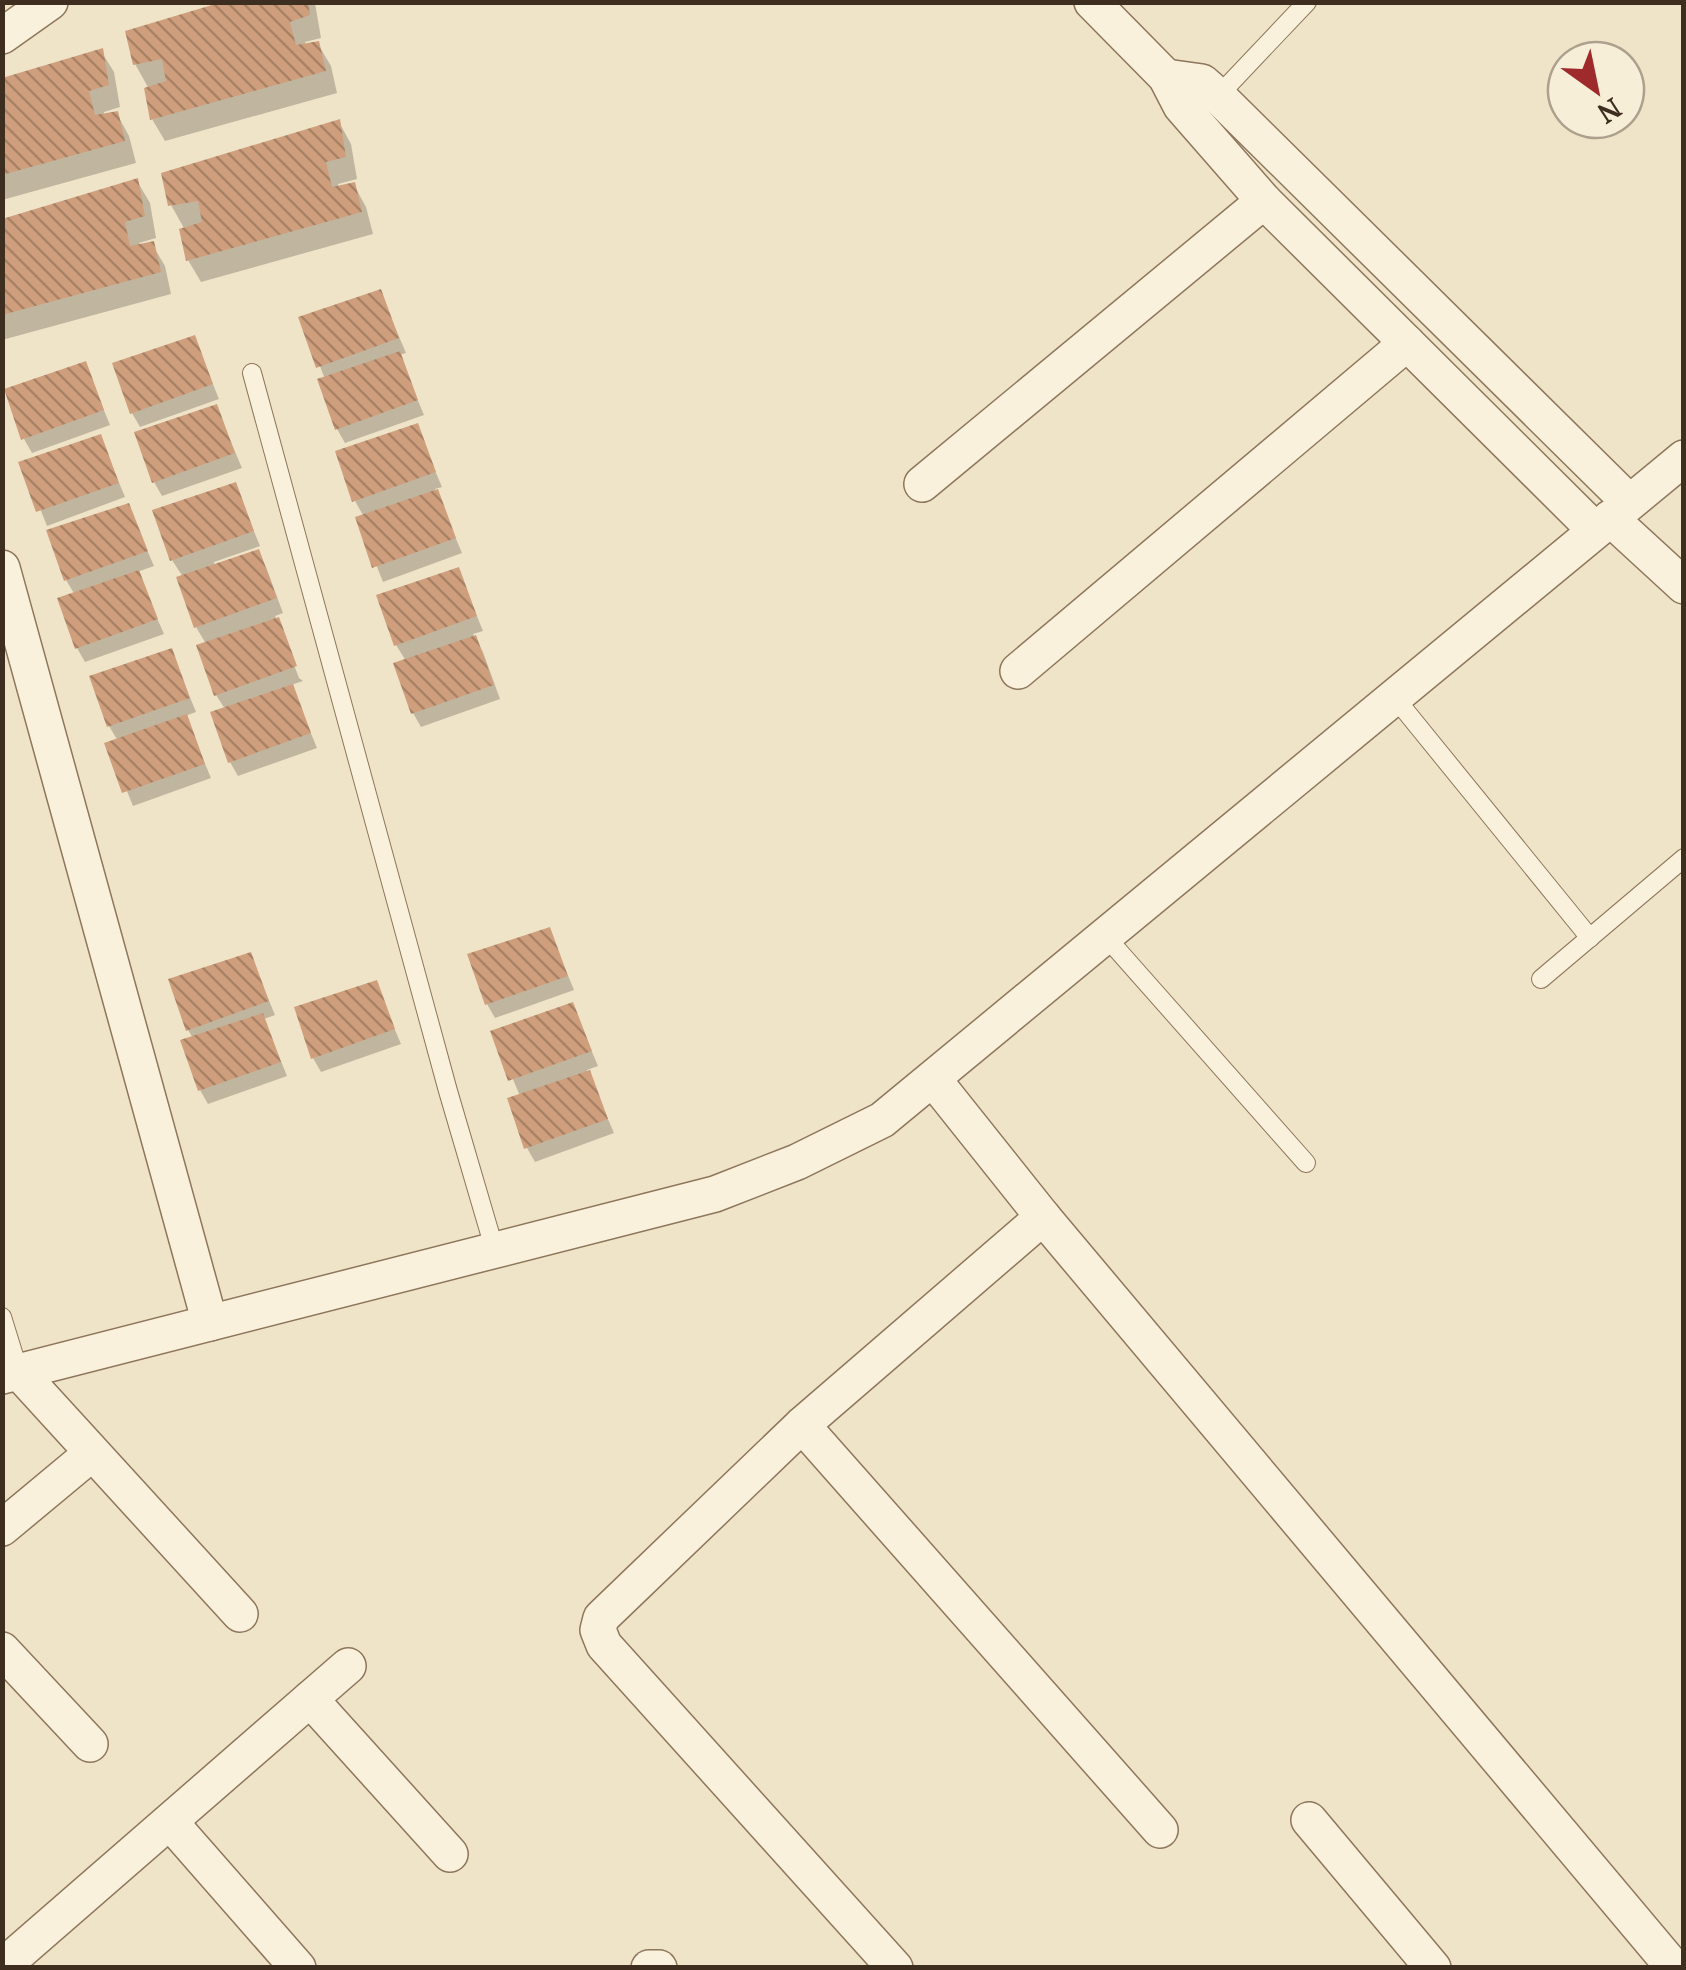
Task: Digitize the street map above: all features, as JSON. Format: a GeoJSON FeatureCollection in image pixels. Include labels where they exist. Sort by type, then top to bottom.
{"type":"FeatureCollection","features":[{"type":"Feature","properties":{"kind":"street"},"geometry":{"type":"LineString","coordinates":[[2,36],[50,2]]}},
{"type":"Feature","properties":{"kind":"street"},"geometry":{"type":"LineString","coordinates":[[1092,2],[1166,77],[1181,106],[1264,201],[1408,343],[1612,516]]}},
{"type":"Feature","properties":{"kind":"street"},"geometry":{"type":"LineString","coordinates":[[1166,77],[1202,82],[1218,96],[1612,516],[1684,586]]}},
{"type":"Feature","properties":{"kind":"street"},"geometry":{"type":"LineString","coordinates":[[922,484],[1264,201]]}},
{"type":"Feature","properties":{"kind":"street"},"geometry":{"type":"LineString","coordinates":[[1018,671],[1408,343]]}},
{"type":"Feature","properties":{"kind":"street"},"geometry":{"type":"LineString","coordinates":[[11,1374],[716,1194],[797,1162],[882,1120],[1108,938],[1684,458]]}},
{"type":"Feature","properties":{"kind":"street"},"geometry":{"type":"LineString","coordinates":[[2,568],[210,1323]]}},
{"type":"Feature","properties":{"kind":"street"},"geometry":{"type":"LineString","coordinates":[[933,1079],[1043,1216],[1674,1968]]}},
{"type":"Feature","properties":{"kind":"street"},"geometry":{"type":"LineString","coordinates":[[894,1968],[604,1644],[598,1630],[601,1618],[802,1426],[1043,1216]]}},
{"type":"Feature","properties":{"kind":"street"},"geometry":{"type":"LineString","coordinates":[[11,1374],[240,1614]]}},
{"type":"Feature","properties":{"kind":"street"},"geometry":{"type":"LineString","coordinates":[[802,1426],[1160,1830]]}},
{"type":"Feature","properties":{"kind":"street"},"geometry":{"type":"LineString","coordinates":[[2,1528],[91,1454]]}},
{"type":"Feature","properties":{"kind":"street"},"geometry":{"type":"LineString","coordinates":[[2,1650],[90,1744]]}},
{"type":"Feature","properties":{"kind":"street"},"geometry":{"type":"LineString","coordinates":[[2,1967],[348,1666]]}},
{"type":"Feature","properties":{"kind":"street"},"geometry":{"type":"LineString","coordinates":[[310,1698],[450,1854]]}},
{"type":"Feature","properties":{"kind":"street"},"geometry":{"type":"LineString","coordinates":[[1309,1820],[1432,1968]]}},
{"type":"Feature","properties":{"kind":"street"},"geometry":{"type":"LineString","coordinates":[[170,1822],[298,1968]]}},
{"type":"Feature","properties":{"kind":"street"},"geometry":{"type":"LineString","coordinates":[[649,1968],[659,1968]]}},
{"type":"Feature","properties":{"kind":"lane"},"geometry":{"type":"LineString","coordinates":[[1218,96],[1307,2]]}},
{"type":"Feature","properties":{"kind":"lane"},"geometry":{"type":"LineString","coordinates":[[252,373],[442,1072],[496,1251]]}},
{"type":"Feature","properties":{"kind":"lane"},"geometry":{"type":"LineString","coordinates":[[1394,698],[1590,938]]}},
{"type":"Feature","properties":{"kind":"lane"},"geometry":{"type":"LineString","coordinates":[[1541,980],[1684,858]]}},
{"type":"Feature","properties":{"kind":"lane"},"geometry":{"type":"LineString","coordinates":[[1108,938],[1306,1163]]}},
{"type":"Feature","properties":{"kind":"lane"},"geometry":{"type":"LineString","coordinates":[[2,1317],[11,1374]]}},
{"type":"Feature","properties":{"kind":"building"},"geometry":{"type":"Polygon","coordinates":[[[222,2],[308,2],[310,15],[290,22],[296,45],[319,41],[326,71],[150,120],[144,88],[166,81],[162,59],[133,65],[125,31],[222,2]]]}},
{"type":"Feature","properties":{"kind":"building"},"geometry":{"type":"Polygon","coordinates":[[[103,48],[109,85],[89,91],[95,115],[118,111],[125,141],[2,175],[2,78],[103,48]]]}},
{"type":"Feature","properties":{"kind":"building"},"geometry":{"type":"Polygon","coordinates":[[[340,119],[346,157],[326,162],[332,187],[355,182],[362,212],[186,261],[179,229],[202,222],[198,201],[168,206],[161,173],[340,119]]]}},
{"type":"Feature","properties":{"kind":"building"},"geometry":{"type":"Polygon","coordinates":[[[138,178],[145,216],[125,222],[130,246],[154,241],[161,272],[2,315],[2,219],[138,178]]]}},
{"type":"Feature","properties":{"kind":"building"},"geometry":{"type":"Polygon","coordinates":[[[381,289],[399,338],[316,368],[298,317],[381,289]]]}},
{"type":"Feature","properties":{"kind":"building"},"geometry":{"type":"Polygon","coordinates":[[[195,335],[213,384],[130,414],[112,363],[195,335]]]}},
{"type":"Feature","properties":{"kind":"building"},"geometry":{"type":"Polygon","coordinates":[[[400,351],[418,400],[335,430],[317,379],[400,351]]]}},
{"type":"Feature","properties":{"kind":"building"},"geometry":{"type":"Polygon","coordinates":[[[86,361],[104,410],[21,440],[4,389],[86,361]]]}},
{"type":"Feature","properties":{"kind":"building"},"geometry":{"type":"Polygon","coordinates":[[[217,404],[235,453],[152,483],[134,432],[217,404]]]}},
{"type":"Feature","properties":{"kind":"building"},"geometry":{"type":"Polygon","coordinates":[[[418,423],[436,472],[352,502],[335,451],[418,423]]]}},
{"type":"Feature","properties":{"kind":"building"},"geometry":{"type":"Polygon","coordinates":[[[101,434],[119,483],[36,512],[18,462],[101,434]]]}},
{"type":"Feature","properties":{"kind":"building"},"geometry":{"type":"Polygon","coordinates":[[[236,482],[254,531],[170,561],[152,510],[236,482]]]}},
{"type":"Feature","properties":{"kind":"building"},"geometry":{"type":"Polygon","coordinates":[[[438,489],[456,538],[372,568],[355,517],[438,489]]]}},
{"type":"Feature","properties":{"kind":"building"},"geometry":{"type":"Polygon","coordinates":[[[129,503],[148,551],[64,581],[46,530],[129,503]]]}},
{"type":"Feature","properties":{"kind":"building"},"geometry":{"type":"Polygon","coordinates":[[[259,549],[277,598],[194,628],[176,577],[259,549]]]}},
{"type":"Feature","properties":{"kind":"building"},"geometry":{"type":"Polygon","coordinates":[[[459,567],[477,616],[394,646],[376,595],[459,567]]]}},
{"type":"Feature","properties":{"kind":"building"},"geometry":{"type":"Polygon","coordinates":[[[139,570],[158,619],[75,649],[57,598],[139,570]]]}},
{"type":"Feature","properties":{"kind":"building"},"geometry":{"type":"Polygon","coordinates":[[[279,617],[297,666],[214,696],[196,645],[279,617]]]}},
{"type":"Feature","properties":{"kind":"building"},"geometry":{"type":"Polygon","coordinates":[[[476,635],[494,685],[411,714],[393,663],[476,635]]]}},
{"type":"Feature","properties":{"kind":"building"},"geometry":{"type":"Polygon","coordinates":[[[172,648],[190,698],[107,727],[89,676],[172,648]]]}},
{"type":"Feature","properties":{"kind":"building"},"geometry":{"type":"Polygon","coordinates":[[[293,684],[311,733],[228,763],[210,712],[293,684]]]}},
{"type":"Feature","properties":{"kind":"building"},"geometry":{"type":"Polygon","coordinates":[[[187,714],[205,764],[122,793],[104,743],[187,714]]]}},
{"type":"Feature","properties":{"kind":"building"},"geometry":{"type":"Polygon","coordinates":[[[550,927],[568,976],[485,1005],[467,954],[550,927]]]}},
{"type":"Feature","properties":{"kind":"building"},"geometry":{"type":"Polygon","coordinates":[[[251,952],[269,1001],[186,1031],[168,979],[251,952]]]}},
{"type":"Feature","properties":{"kind":"building"},"geometry":{"type":"Polygon","coordinates":[[[377,980],[395,1029],[311,1059],[294,1007],[377,980]]]}},
{"type":"Feature","properties":{"kind":"building"},"geometry":{"type":"Polygon","coordinates":[[[573,1002],[592,1051],[508,1081],[490,1031],[573,1002]]]}},
{"type":"Feature","properties":{"kind":"building"},"geometry":{"type":"Polygon","coordinates":[[[263,1013],[281,1062],[198,1091],[180,1040],[263,1013]]]}},
{"type":"Feature","properties":{"kind":"building"},"geometry":{"type":"Polygon","coordinates":[[[590,1070],[608,1119],[524,1149],[507,1098],[590,1070]]]}}]}
